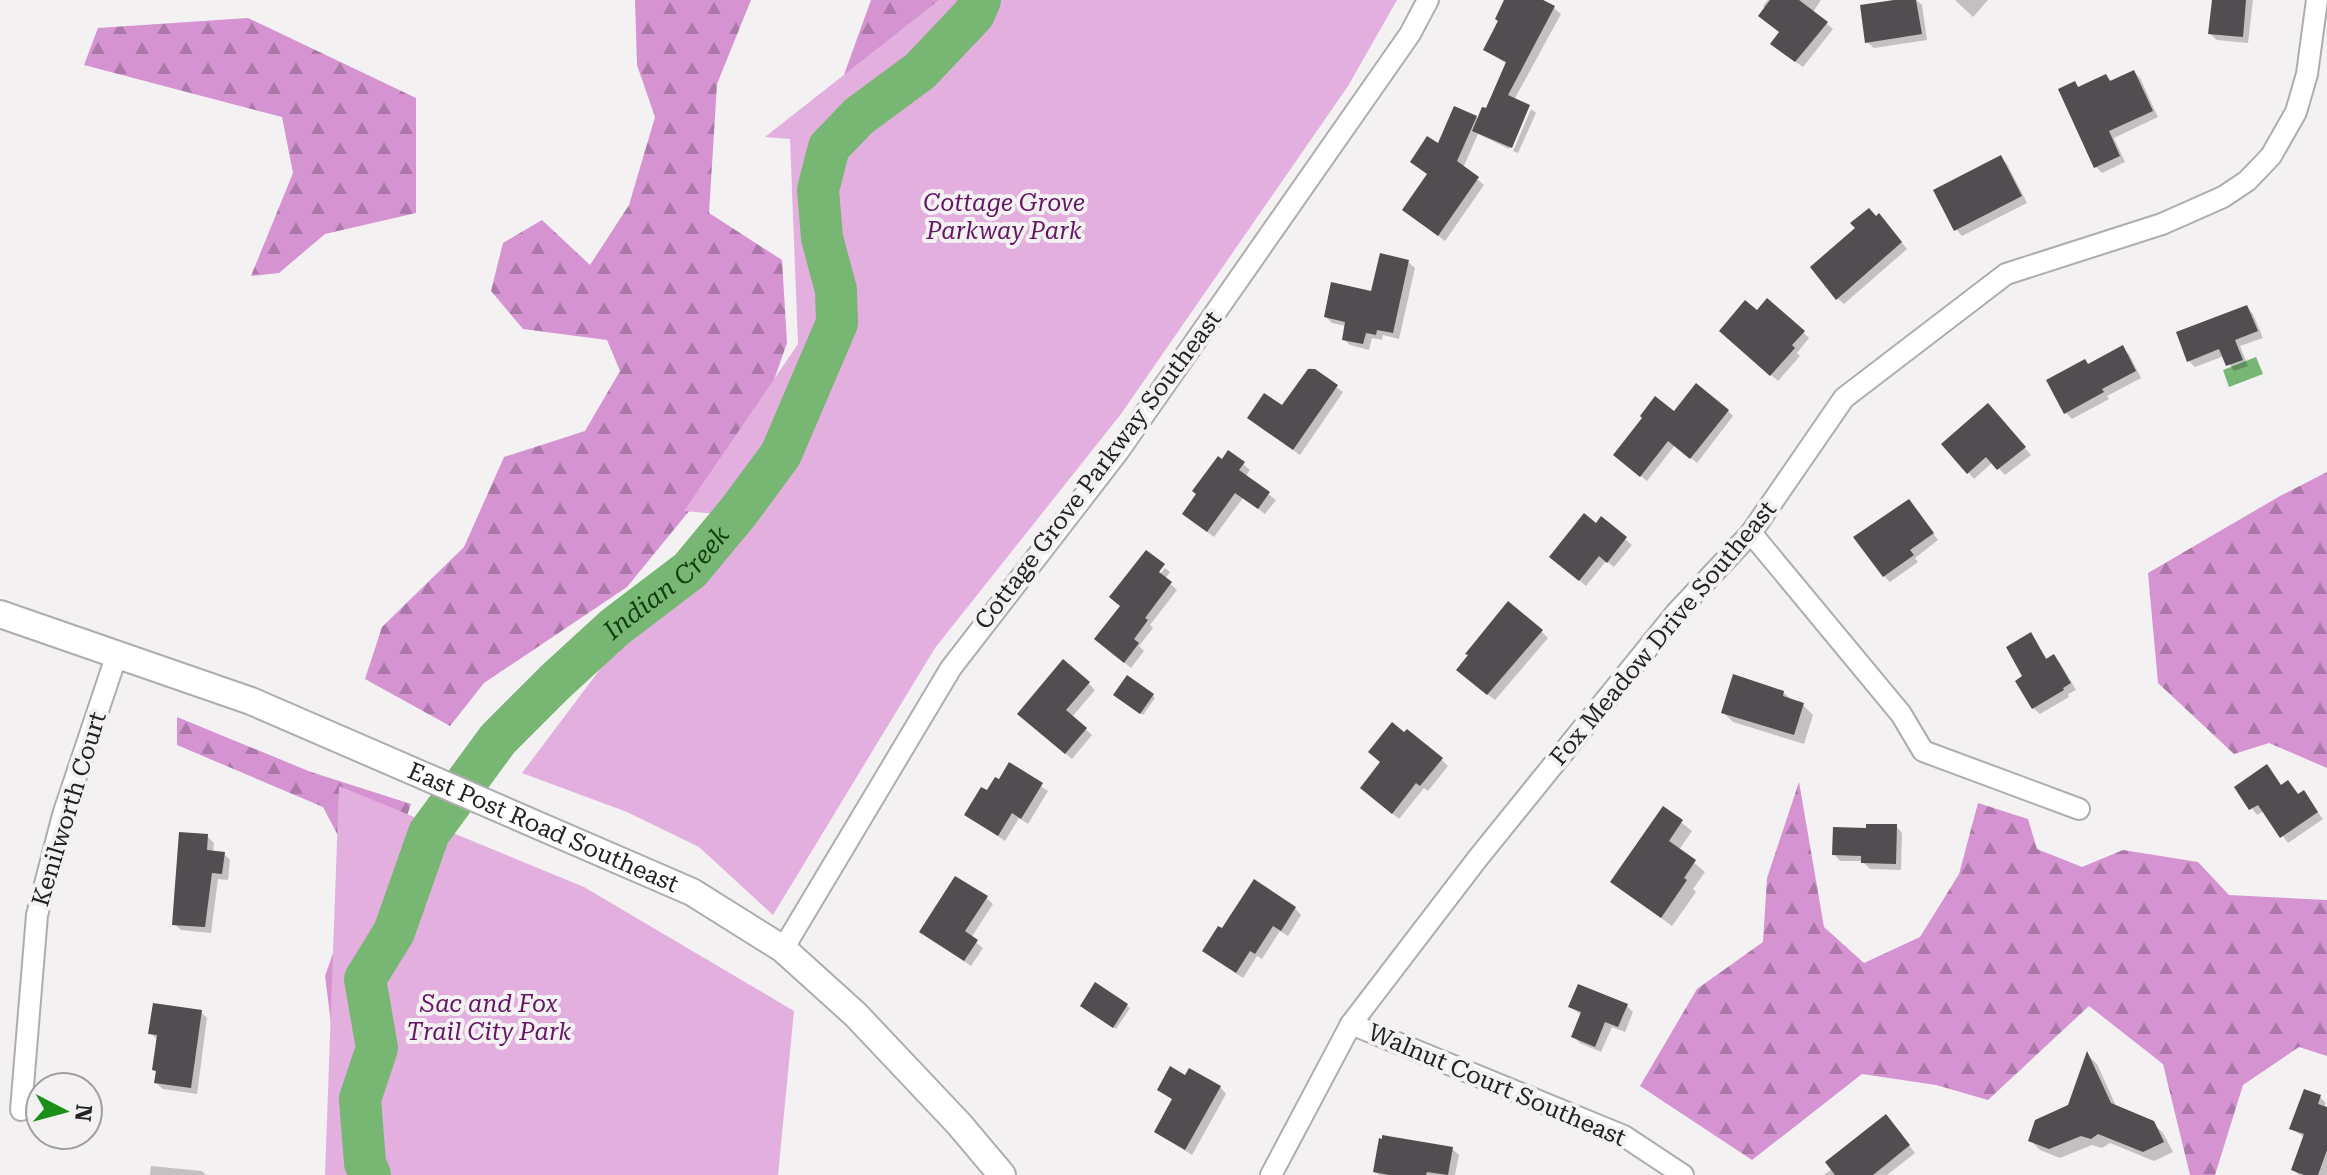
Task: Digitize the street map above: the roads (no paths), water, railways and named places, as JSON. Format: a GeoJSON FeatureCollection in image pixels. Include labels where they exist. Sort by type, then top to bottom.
{"type":"FeatureCollection","features":[{"type":"Feature","properties":{"kind":"main road","name":"East Post Road Southeast"},"geometry":{"type":"LineString","coordinates":[[0,614],[251,701],[692,892],[783,949],[865,1023],[1002,1175]]}},
{"type":"Feature","properties":{"kind":"street","name":"Cottage Grove Parkway Southeast"},"geometry":{"type":"LineString","coordinates":[[783,949],[951,668],[1118,452],[1410,34],[1428,0]]}},
{"type":"Feature","properties":{"kind":"street","name":"Fox Meadow Drive Southeast"},"geometry":{"type":"LineString","coordinates":[[1271,1175],[1351,1024],[1478,858],[1676,613],[1751,533],[1844,398],[2006,274],[2162,224],[2223,197],[2247,181],[2271,156],[2296,112],[2307,74],[2317,0]]}},
{"type":"Feature","properties":{"kind":"street"},"geometry":{"type":"LineString","coordinates":[[1751,533],[1901,714],[1923,751],[2079,809]]}},
{"type":"Feature","properties":{"kind":"street","name":"Kenilworth Court"},"geometry":{"type":"LineString","coordinates":[[21,1110],[37,915],[63,815],[117,654]]}},
{"type":"Feature","properties":{"kind":"street","name":"Walnut Court Southeast"},"geometry":{"type":"LineString","coordinates":[[1351,1024],[1624,1136],[1683,1175]]}},
{"type":"Feature","properties":{"kind":"waterway","name":"Indian Creek"},"geometry":{"type":"LineString","coordinates":[[370,1175],[365,1163],[360,1099],[377,1048],[365,979],[394,932],[429,833],[498,739],[615,627],[690,570],[781,454],[837,323],[836,290],[822,238],[818,190],[829,147],[859,116],[920,71],[974,14],[980,0]]}},
{"type":"Feature","properties":{"kind":"park label","name":"Cottage Grove Parkway Park"},"geometry":{"type":"Point","coordinates":[1004,217]}},
{"type":"Feature","properties":{"kind":"park label","name":"Sac and Fox Trail City Park"},"geometry":{"type":"Point","coordinates":[489,1018]}}]}
